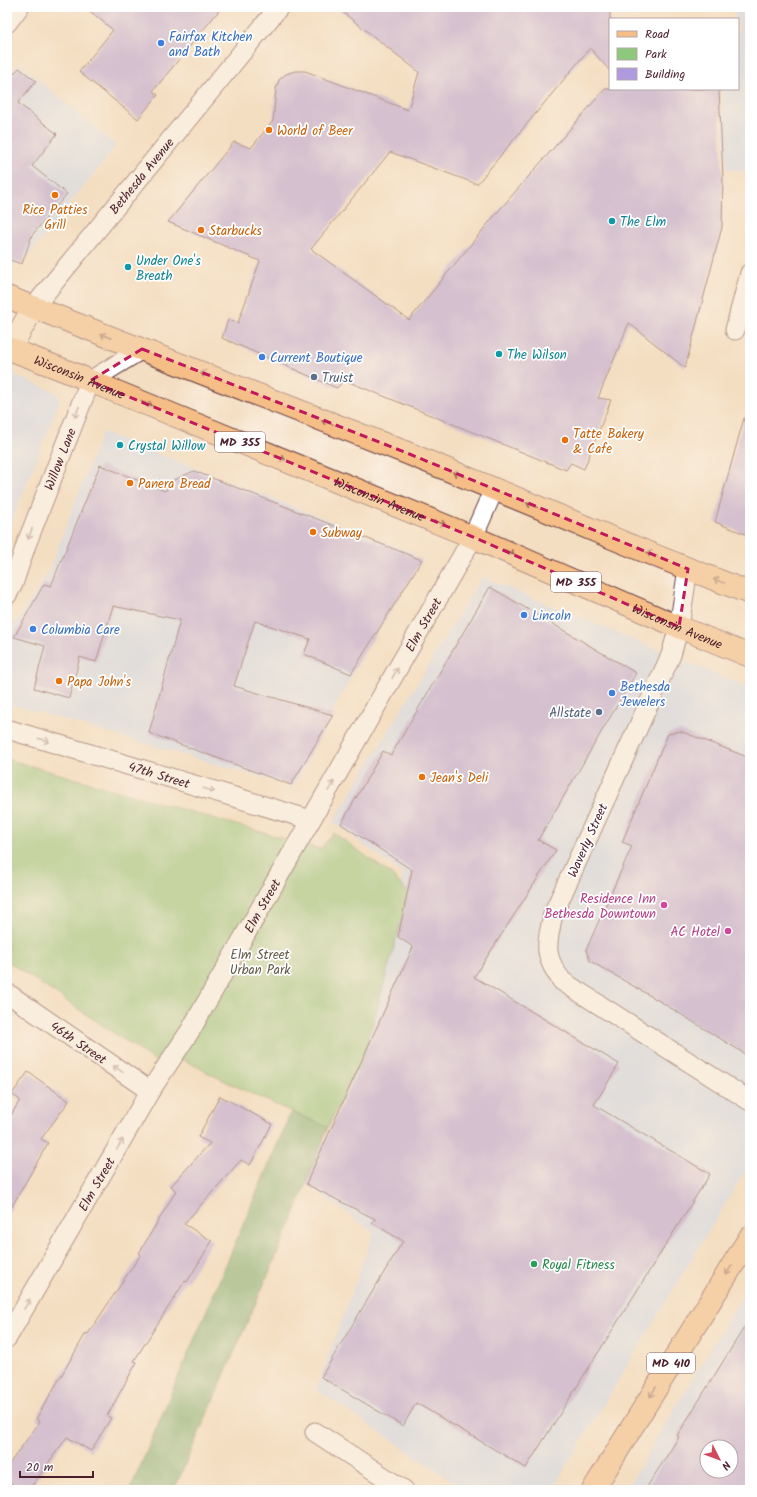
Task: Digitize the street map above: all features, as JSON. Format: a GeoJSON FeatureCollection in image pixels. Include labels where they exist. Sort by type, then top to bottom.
{"type":"FeatureCollection","features":[{"type":"Feature","properties":{"kind":"main road"},"geometry":{"type":"LineString","coordinates":[[7,297],[407,453],[688,569],[750,593]]}},
{"type":"Feature","properties":{"kind":"main road","name":"Wisconsin Avenue"},"geometry":{"type":"LineString","coordinates":[[8,348],[473,537],[679,627],[750,656]]}},
{"type":"Feature","properties":{"kind":"main road","name":"MD 410"},"geometry":{"type":"LineString","coordinates":[[593,1490],[750,1237]]}},
{"type":"Feature","properties":{"kind":"street"},"geometry":{"type":"LineString","coordinates":[[7,23],[19,7]]}},
{"type":"Feature","properties":{"kind":"street","name":"Bethesda Avenue"},"geometry":{"type":"LineString","coordinates":[[8,348],[33,308],[279,7]]}},
{"type":"Feature","properties":{"kind":"street"},"geometry":{"type":"LineString","coordinates":[[735,330],[750,273]]}},
{"type":"Feature","properties":{"kind":"street"},"geometry":{"type":"LineString","coordinates":[[90,381],[142,350]]}},
{"type":"Feature","properties":{"kind":"street","name":"Willow Lane"},"geometry":{"type":"LineString","coordinates":[[7,595],[13,584],[26,545],[90,381]]}},
{"type":"Feature","properties":{"kind":"street","name":"Elm Street"},"geometry":{"type":"LineString","coordinates":[[7,1338],[150,1091],[190,1031],[473,537],[494,489]]}},
{"type":"Feature","properties":{"kind":"street"},"geometry":{"type":"LineString","coordinates":[[679,627],[688,569]]}},
{"type":"Feature","properties":{"kind":"street","name":"Waverly Street"},"geometry":{"type":"LineString","coordinates":[[679,627],[671,655],[553,914],[547,944],[548,957],[554,970],[562,981],[750,1101]]}},
{"type":"Feature","properties":{"kind":"street","name":"47th Street"},"geometry":{"type":"LineString","coordinates":[[7,729],[311,820]]}},
{"type":"Feature","properties":{"kind":"street","name":"46th Street"},"geometry":{"type":"LineString","coordinates":[[7,993],[150,1091]]}},
{"type":"Feature","properties":{"kind":"street"},"geometry":{"type":"LineString","coordinates":[[315,1432],[404,1490]]}},
{"type":"Feature","properties":{"kind":"highlighted area"},"geometry":{"type":"Polygon","coordinates":[[[142,349],[407,453],[688,569],[679,627],[473,537],[90,381],[142,349]]]}},
{"type":"Feature","properties":{"kind":"shaded area"},"geometry":{"type":"Polygon","coordinates":[[[734,7],[750,7],[750,172],[726,169],[722,90],[739,90],[740,83],[739,18],[735,18],[734,7]]]}},
{"type":"Feature","properties":{"kind":"shaded area"},"geometry":{"type":"Polygon","coordinates":[[[19,63],[116,146],[29,255],[17,265],[7,262],[7,77],[19,63]]]}},
{"type":"Feature","properties":{"kind":"shaded area"},"geometry":{"type":"Polygon","coordinates":[[[7,372],[57,393],[60,400],[7,534],[7,372]]]}},
{"type":"Feature","properties":{"kind":"shaded area"},"geometry":{"type":"Polygon","coordinates":[[[102,432],[416,554],[293,787],[7,703],[7,636],[47,575],[102,432]]]}},
{"type":"Feature","properties":{"kind":"shaded area"},"geometry":{"type":"Polygon","coordinates":[[[482,577],[750,688],[750,1163],[552,1490],[466,1490],[316,1389],[374,1232],[306,1184],[349,1086],[403,874],[333,822],[482,577]]]}},
{"type":"Feature","properties":{"kind":"shaded area"},"geometry":{"type":"Polygon","coordinates":[[[750,1283],[750,1490],[626,1490],[750,1283]]]}},
{"type":"Feature","properties":{"kind":"green space","name":"Elm Street Urban Park"},"geometry":{"type":"Polygon","coordinates":[[[7,759],[320,849],[334,833],[392,875],[409,893],[360,1069],[354,1072],[328,1127],[245,1091],[164,1049],[157,1062],[7,961],[7,759]]]}},
{"type":"Feature","properties":{"kind":"green space"},"geometry":{"type":"Polygon","coordinates":[[[291,1112],[328,1127],[293,1218],[174,1490],[130,1490],[291,1112]]]}},
{"type":"Feature","properties":{"kind":"building"},"geometry":{"type":"Polygon","coordinates":[[[85,7],[222,7],[153,91],[158,95],[138,119],[79,72],[113,30],[85,7]]]}},
{"type":"Feature","properties":{"kind":"building"},"geometry":{"type":"Polygon","coordinates":[[[336,7],[610,7],[609,70],[590,48],[477,184],[390,152],[311,249],[409,320],[495,215],[605,89],[719,90],[723,178],[722,227],[685,368],[629,323],[598,398],[611,400],[584,469],[571,463],[566,470],[344,380],[337,388],[222,338],[228,320],[238,323],[260,261],[168,222],[234,142],[251,148],[273,121],[276,89],[279,80],[286,74],[295,71],[305,71],[408,110],[419,72],[336,7]]]}},
{"type":"Feature","properties":{"kind":"building"},"geometry":{"type":"Polygon","coordinates":[[[19,68],[36,81],[18,103],[57,134],[32,166],[67,194],[32,235],[22,264],[7,259],[7,82],[19,68]]]}},
{"type":"Feature","properties":{"kind":"building"},"geometry":{"type":"Polygon","coordinates":[[[744,418],[750,419],[750,536],[715,522],[744,418]]]}},
{"type":"Feature","properties":{"kind":"building"},"geometry":{"type":"Polygon","coordinates":[[[100,465],[165,491],[174,480],[194,471],[422,560],[351,674],[304,654],[310,639],[255,621],[234,686],[333,715],[291,785],[149,733],[180,620],[113,606],[96,662],[80,657],[69,698],[34,688],[45,646],[14,637],[44,584],[51,586],[100,465]]]}},
{"type":"Feature","properties":{"kind":"building"},"geometry":{"type":"Polygon","coordinates":[[[490,587],[636,673],[538,840],[556,850],[474,977],[619,1064],[594,1105],[710,1174],[526,1468],[416,1403],[403,1426],[321,1377],[403,1241],[372,1223],[375,1219],[306,1184],[413,947],[398,937],[412,870],[341,824],[383,751],[391,755],[490,587]]]}},
{"type":"Feature","properties":{"kind":"building","name":"Residence Inn Bethesda Downtown"},"geometry":{"type":"Polygon","coordinates":[[[680,731],[750,758],[750,1057],[661,1002],[590,961],[586,950],[632,846],[622,842],[668,734],[680,731]]]}},
{"type":"Feature","properties":{"kind":"building"},"geometry":{"type":"Polygon","coordinates":[[[28,1072],[69,1101],[41,1139],[48,1143],[7,1215],[7,1122],[20,1100],[12,1094],[28,1072]]]}},
{"type":"Feature","properties":{"kind":"building"},"geometry":{"type":"Polygon","coordinates":[[[220,1096],[272,1124],[250,1165],[241,1160],[184,1224],[212,1241],[187,1282],[185,1281],[134,1361],[137,1362],[107,1416],[111,1418],[91,1451],[67,1437],[29,1490],[20,1490],[7,1481],[7,1467],[40,1421],[36,1419],[86,1333],[88,1334],[141,1254],[139,1253],[176,1191],[171,1186],[210,1143],[198,1137],[220,1096]]]}},
{"type":"Feature","properties":{"kind":"building"},"geometry":{"type":"Polygon","coordinates":[[[750,1318],[750,1490],[645,1490],[679,1437],[677,1436],[750,1318]]]}},
{"type":"Feature","properties":{"kind":"place","name":"Fairfax Kitchen and Bath"},"geometry":{"type":"Point","coordinates":[161,43]}},
{"type":"Feature","properties":{"kind":"place","name":"World of Beer"},"geometry":{"type":"Point","coordinates":[269,130]}},
{"type":"Feature","properties":{"kind":"place","name":"Rice Patties Grill"},"geometry":{"type":"Point","coordinates":[55,195]}},
{"type":"Feature","properties":{"kind":"place","name":"The Elm"},"geometry":{"type":"Point","coordinates":[612,221]}},
{"type":"Feature","properties":{"kind":"place","name":"Starbucks"},"geometry":{"type":"Point","coordinates":[201,230]}},
{"type":"Feature","properties":{"kind":"place","name":"Under One's Breath"},"geometry":{"type":"Point","coordinates":[128,267]}},
{"type":"Feature","properties":{"kind":"place","name":"The Wilson"},"geometry":{"type":"Point","coordinates":[499,354]}},
{"type":"Feature","properties":{"kind":"place","name":"Current Boutique"},"geometry":{"type":"Point","coordinates":[262,357]}},
{"type":"Feature","properties":{"kind":"place","name":"Truist"},"geometry":{"type":"Point","coordinates":[314,377]}},
{"type":"Feature","properties":{"kind":"place","name":"Tatte Bakery & Cafe"},"geometry":{"type":"Point","coordinates":[565,440]}},
{"type":"Feature","properties":{"kind":"place","name":"Crystal Willow"},"geometry":{"type":"Point","coordinates":[120,445]}},
{"type":"Feature","properties":{"kind":"place","name":"Panera Bread"},"geometry":{"type":"Point","coordinates":[130,483]}},
{"type":"Feature","properties":{"kind":"place","name":"Subway"},"geometry":{"type":"Point","coordinates":[313,532]}},
{"type":"Feature","properties":{"kind":"place","name":"Lincoln"},"geometry":{"type":"Point","coordinates":[524,615]}},
{"type":"Feature","properties":{"kind":"place","name":"Columbia Care"},"geometry":{"type":"Point","coordinates":[33,629]}},
{"type":"Feature","properties":{"kind":"place","name":"Papa John's"},"geometry":{"type":"Point","coordinates":[59,681]}},
{"type":"Feature","properties":{"kind":"place","name":"Bethesda Jewelers"},"geometry":{"type":"Point","coordinates":[612,693]}},
{"type":"Feature","properties":{"kind":"place","name":"Allstate"},"geometry":{"type":"Point","coordinates":[599,712]}},
{"type":"Feature","properties":{"kind":"place","name":"Jean's Deli"},"geometry":{"type":"Point","coordinates":[422,777]}},
{"type":"Feature","properties":{"kind":"place","name":"Residence Inn Bethesda Downtown"},"geometry":{"type":"Point","coordinates":[664,905]}},
{"type":"Feature","properties":{"kind":"place","name":"AC Hotel"},"geometry":{"type":"Point","coordinates":[728,931]}},
{"type":"Feature","properties":{"kind":"place","name":"Royal Fitness"},"geometry":{"type":"Point","coordinates":[534,1264]}}]}
